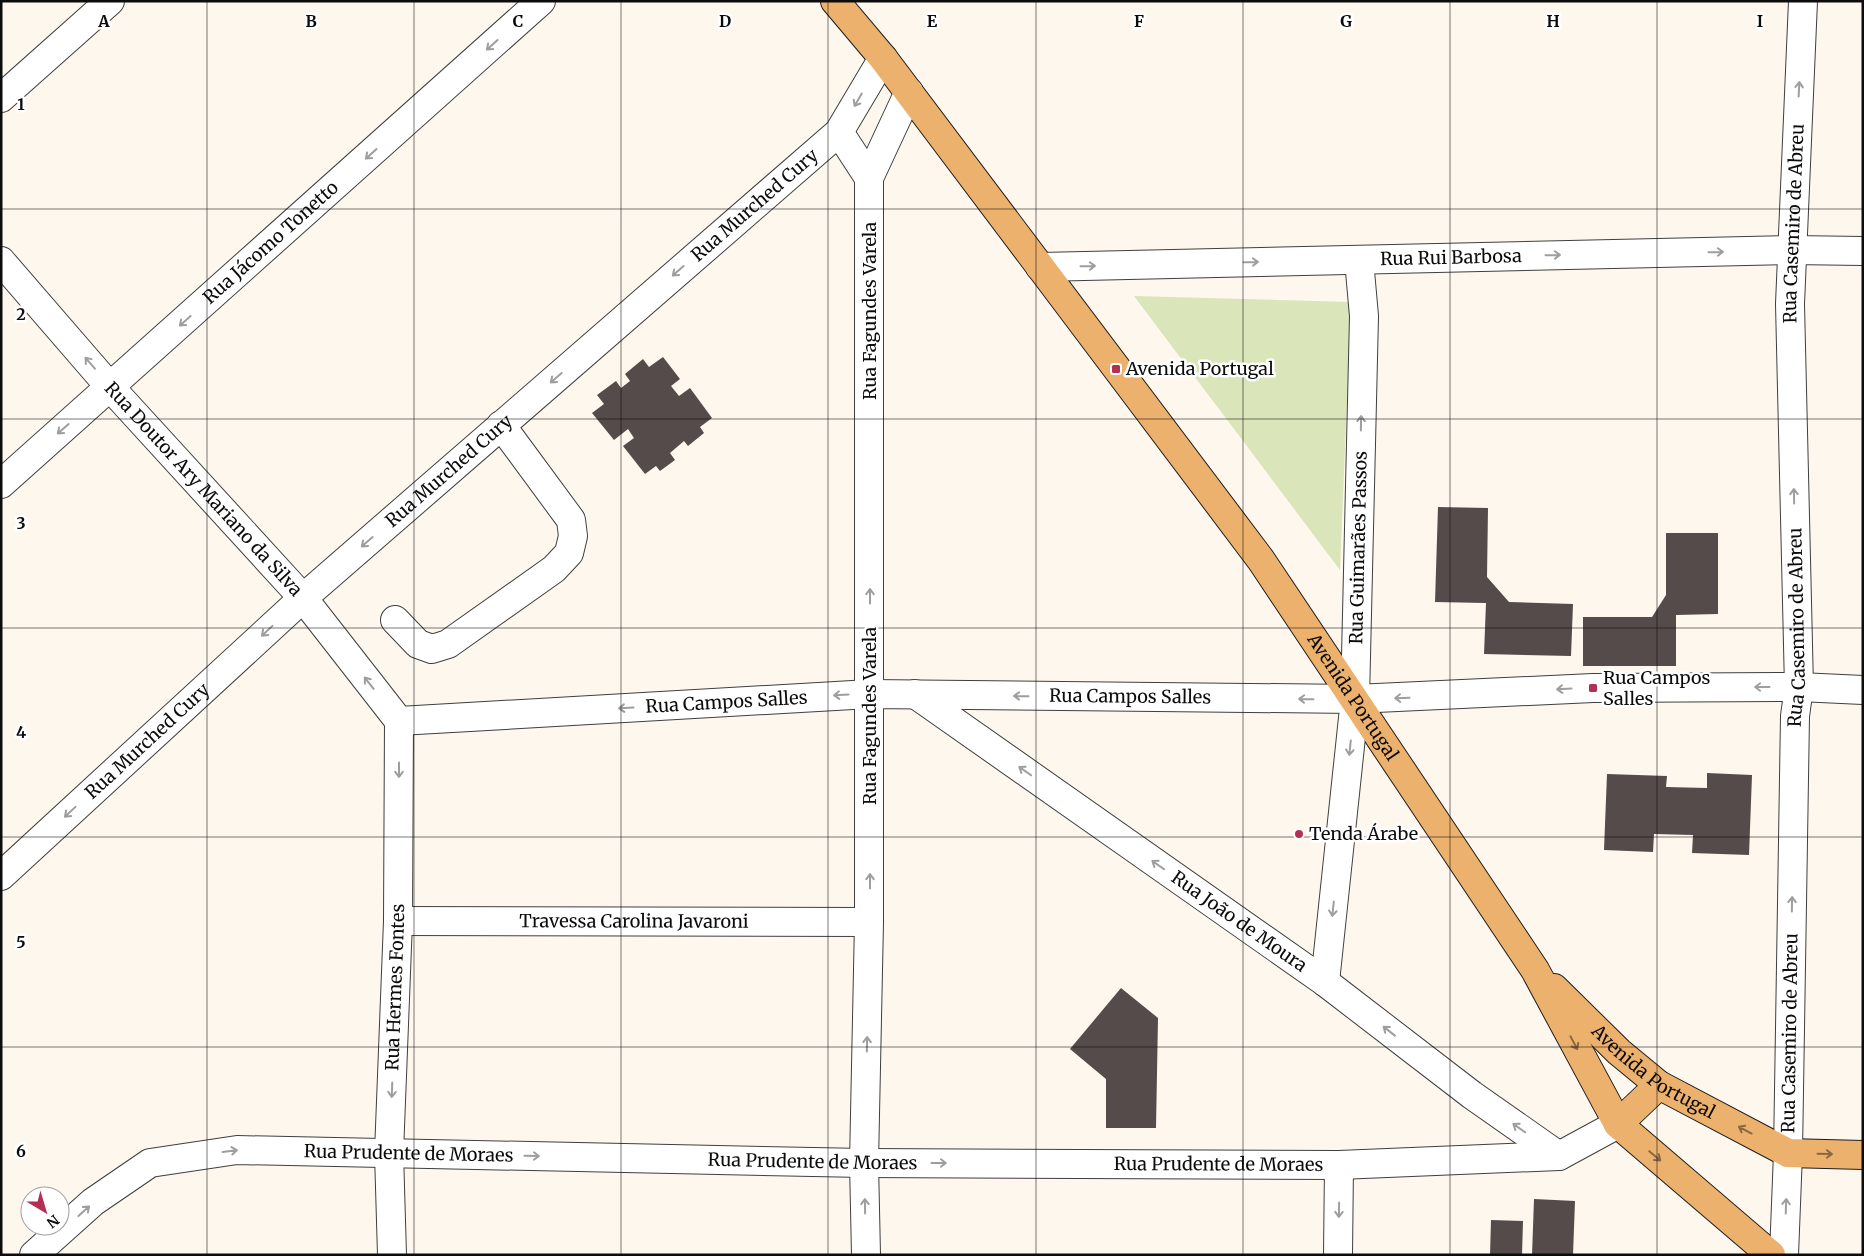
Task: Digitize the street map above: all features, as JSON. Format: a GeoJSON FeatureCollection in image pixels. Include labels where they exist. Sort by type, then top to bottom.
{"type":"FeatureCollection","features":[{"type":"Feature","properties":{"kind":"main road","name":"Avenida Portugal"},"geometry":{"type":"LineString","coordinates":[[835,1],[909,92],[1261,560],[1535,970],[1618,1124]]}},
{"type":"Feature","properties":{"kind":"main road","name":"Avenida Portugal"},"geometry":{"type":"LineString","coordinates":[[1535,970],[1619,1052],[1660,1085],[1788,1153]]}},
{"type":"Feature","properties":{"kind":"main road"},"geometry":{"type":"LineString","coordinates":[[1660,1085],[1618,1124],[1771,1255]]}},
{"type":"Feature","properties":{"kind":"main road"},"geometry":{"type":"LineString","coordinates":[[1788,1153],[1863,1155]]}},
{"type":"Feature","properties":{"kind":"street"},"geometry":{"type":"LineString","coordinates":[[1,98],[110,1]]}},
{"type":"Feature","properties":{"kind":"street","name":"Rua Jácomo Tonetto"},"geometry":{"type":"LineString","coordinates":[[1,484],[541,1]]}},
{"type":"Feature","properties":{"kind":"street","name":"Rua Casemiro de Abreu"},"geometry":{"type":"LineString","coordinates":[[1784,1255],[1788,1153],[1795,716],[1799,687],[1790,304],[1803,1]]}},
{"type":"Feature","properties":{"kind":"street","name":"Rua Murched Cury"},"geometry":{"type":"LineString","coordinates":[[1,876],[302,598],[839,132],[883,58]]}},
{"type":"Feature","properties":{"kind":"street","name":"Rua Fagundes Varela"},"geometry":{"type":"LineString","coordinates":[[866,1255],[864,1163],[869,922],[870,694],[869,178],[909,92]]}},
{"type":"Feature","properties":{"kind":"street"},"geometry":{"type":"LineString","coordinates":[[839,132],[869,178]]}},
{"type":"Feature","properties":{"kind":"street","name":"Rua Rui Barbosa"},"geometry":{"type":"LineString","coordinates":[[1040,267],[1791,250],[1863,251]]}},
{"type":"Feature","properties":{"kind":"street","name":"Rua Guimarães Passos"},"geometry":{"type":"LineString","coordinates":[[1326,982],[1354,699],[1364,316],[1359,260]]}},
{"type":"Feature","properties":{"kind":"street","name":"Rua Doutor Ary Mariano da Silva"},"geometry":{"type":"LineString","coordinates":[[1,261],[110,387],[302,598],[399,721]]}},
{"type":"Feature","properties":{"kind":"street"},"geometry":{"type":"LineString","coordinates":[[395,620],[418,644],[432,649],[448,644],[554,569],[569,552],[573,536],[571,520],[501,425]]}},
{"type":"Feature","properties":{"kind":"street","name":"Rua Campos Salles"},"geometry":{"type":"LineString","coordinates":[[399,721],[870,694],[1354,699],[1593,688],[1799,687],[1863,690]]}},
{"type":"Feature","properties":{"kind":"street","name":"Rua João de Moura"},"geometry":{"type":"LineString","coordinates":[[916,694],[1326,982],[1472,1095],[1559,1156]]}},
{"type":"Feature","properties":{"kind":"street","name":"Rua Hermes Fontes"},"geometry":{"type":"LineString","coordinates":[[392,1255],[390,1153],[398,921],[399,721]]}},
{"type":"Feature","properties":{"kind":"street","name":"Travessa Carolina Javaroni"},"geometry":{"type":"LineString","coordinates":[[398,921],[869,922]]}},
{"type":"Feature","properties":{"kind":"street","name":"Rua Prudente de Moraes"},"geometry":{"type":"LineString","coordinates":[[34,1255],[93,1202],[150,1162],[237,1150],[864,1163],[1339,1165],[1559,1156],[1618,1124]]}},
{"type":"Feature","properties":{"kind":"street"},"geometry":{"type":"LineString","coordinates":[[1338,1255],[1339,1165]]}},
{"type":"Feature","properties":{"kind":"green space"},"geometry":{"type":"Polygon","coordinates":[[[1134,296],[1351,302],[1340,570],[1134,296]]]}},
{"type":"Feature","properties":{"kind":"building"},"geometry":{"type":"Polygon","coordinates":[[[663,357],[680,379],[671,386],[679,396],[690,388],[712,418],[700,427],[704,433],[688,446],[684,441],[670,453],[675,460],[660,471],[656,466],[645,474],[623,446],[634,438],[628,429],[614,440],[592,413],[604,404],[597,395],[616,381],[621,388],[630,381],[625,374],[643,359],[649,367],[663,357]]]}},
{"type":"Feature","properties":{"kind":"building"},"geometry":{"type":"Polygon","coordinates":[[[1438,507],[1488,508],[1487,577],[1509,602],[1573,604],[1571,656],[1484,654],[1486,603],[1435,602],[1438,507]]]}},
{"type":"Feature","properties":{"kind":"building"},"geometry":{"type":"Polygon","coordinates":[[[1666,533],[1718,533],[1718,614],[1676,615],[1676,666],[1583,666],[1583,617],[1652,617],[1666,595],[1666,533]]]}},
{"type":"Feature","properties":{"kind":"building"},"geometry":{"type":"Polygon","coordinates":[[[1707,773],[1752,775],[1749,855],[1692,853],[1693,835],[1654,834],[1653,852],[1604,850],[1607,774],[1667,776],[1666,787],[1707,788],[1707,773]]]}},
{"type":"Feature","properties":{"kind":"building"},"geometry":{"type":"Polygon","coordinates":[[[1121,988],[1158,1018],[1156,1128],[1106,1128],[1106,1079],[1070,1049],[1121,988]]]}},
{"type":"Feature","properties":{"kind":"building"},"geometry":{"type":"Polygon","coordinates":[[[1534,1199],[1575,1201],[1573,1255],[1532,1255],[1534,1199]]]}},
{"type":"Feature","properties":{"kind":"building"},"geometry":{"type":"Polygon","coordinates":[[[1491,1220],[1523,1221],[1522,1255],[1490,1255],[1491,1220]]]}},
{"type":"Feature","properties":{"kind":"place","name":"Avenida Portugal"},"geometry":{"type":"Point","coordinates":[1116,369]}},
{"type":"Feature","properties":{"kind":"place","name":"Rua Campos Salles"},"geometry":{"type":"Point","coordinates":[1593,688]}},
{"type":"Feature","properties":{"kind":"place","name":"Tenda Árabe"},"geometry":{"type":"Point","coordinates":[1299,834]}}]}
